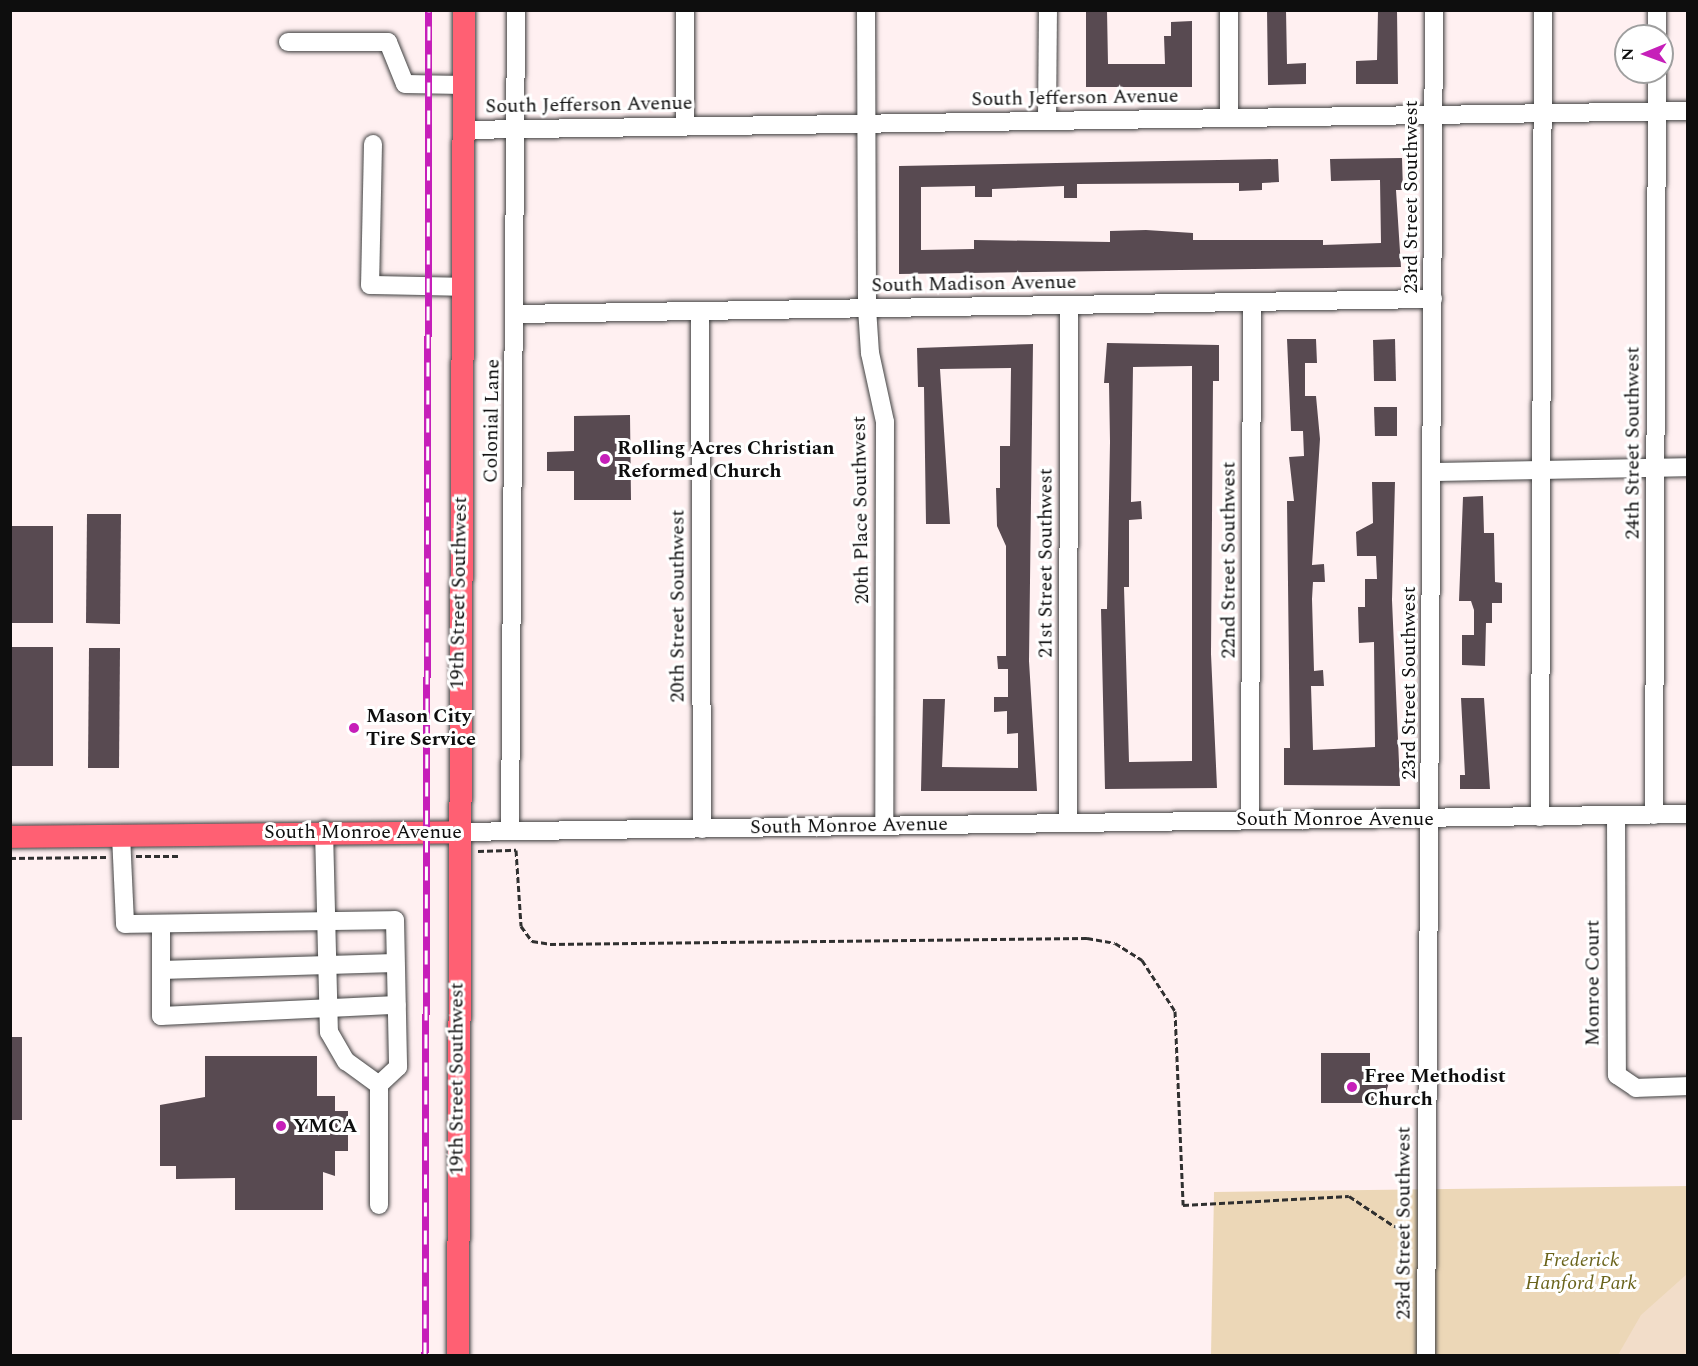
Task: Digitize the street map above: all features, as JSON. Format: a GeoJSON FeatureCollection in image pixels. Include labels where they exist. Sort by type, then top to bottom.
{"type":"FeatureCollection","features":[{"type":"Feature","properties":{"kind":"main road","name":"19th Street Southwest"},"geometry":{"type":"LineString","coordinates":[[458,1356],[457,832],[464,10]]}},
{"type":"Feature","properties":{"kind":"main road","name":"South Monroe Avenue"},"geometry":{"type":"LineString","coordinates":[[10,837],[324,830],[457,832]]}},
{"type":"Feature","properties":{"kind":"street","name":"Colonial Lane"},"geometry":{"type":"LineString","coordinates":[[510,831],[516,10]]}},
{"type":"Feature","properties":{"kind":"street"},"geometry":{"type":"LineString","coordinates":[[684,126],[685,10]]}},
{"type":"Feature","properties":{"kind":"street","name":"20th Place Southwest"},"geometry":{"type":"LineString","coordinates":[[866,10],[867,308],[870,353],[885,422],[884,825]]}},
{"type":"Feature","properties":{"kind":"street"},"geometry":{"type":"LineString","coordinates":[[1047,120],[1048,10]]}},
{"type":"Feature","properties":{"kind":"street"},"geometry":{"type":"LineString","coordinates":[[1229,10],[1229,118]]}},
{"type":"Feature","properties":{"kind":"street","name":"23rd Street Southwest"},"geometry":{"type":"LineString","coordinates":[[1426,1356],[1431,819],[1434,10]]}},
{"type":"Feature","properties":{"kind":"street"},"geometry":{"type":"LineString","coordinates":[[1540,817],[1539,470],[1543,10]]}},
{"type":"Feature","properties":{"kind":"street"},"geometry":{"type":"LineString","coordinates":[[288,42],[388,42],[405,84],[464,86]]}},
{"type":"Feature","properties":{"kind":"street","name":"24th Street Southwest"},"geometry":{"type":"LineString","coordinates":[[1654,814],[1657,84]]}},
{"type":"Feature","properties":{"kind":"street","name":"South Jefferson Avenue"},"geometry":{"type":"LineString","coordinates":[[463,130],[1688,111]]}},
{"type":"Feature","properties":{"kind":"street"},"geometry":{"type":"LineString","coordinates":[[373,144],[370,285],[462,287]]}},
{"type":"Feature","properties":{"kind":"street","name":"South Madison Avenue"},"geometry":{"type":"LineString","coordinates":[[515,314],[1433,299]]}},
{"type":"Feature","properties":{"kind":"street","name":"22nd Street Southwest"},"geometry":{"type":"LineString","coordinates":[[1250,818],[1252,302]]}},
{"type":"Feature","properties":{"kind":"street","name":"21st Street Southwest"},"geometry":{"type":"LineString","coordinates":[[1068,305],[1068,822]]}},
{"type":"Feature","properties":{"kind":"street","name":"20th Street Southwest"},"geometry":{"type":"LineString","coordinates":[[700,311],[702,829]]}},
{"type":"Feature","properties":{"kind":"street"},"geometry":{"type":"LineString","coordinates":[[1432,472],[1688,467]]}},
{"type":"Feature","properties":{"kind":"street","name":"South Monroe Avenue"},"geometry":{"type":"LineString","coordinates":[[457,832],[1250,818],[1431,819],[1688,814]]}},
{"type":"Feature","properties":{"kind":"street","name":"Monroe Court"},"geometry":{"type":"LineString","coordinates":[[1616,815],[1617,1075],[1636,1088],[1688,1086]]}},
{"type":"Feature","properties":{"kind":"street"},"geometry":{"type":"LineString","coordinates":[[324,830],[325,966],[328,1009],[336,1048],[378,1085],[379,1205]]}},
{"type":"Feature","properties":{"kind":"street"},"geometry":{"type":"LineString","coordinates":[[121,835],[125,924],[394,920],[398,1067],[378,1085]]}},
{"type":"Feature","properties":{"kind":"street"},"geometry":{"type":"LineString","coordinates":[[161,924],[162,1016],[396,1005]]}},
{"type":"Feature","properties":{"kind":"street"},"geometry":{"type":"LineString","coordinates":[[161,969],[395,963]]}},
{"type":"Feature","properties":{"kind":"path"},"geometry":{"type":"LineString","coordinates":[[516,850],[521,926],[532,941],[550,944],[1088,938],[1115,943],[1142,960],[1176,1011],[1183,1205],[1349,1196],[1394,1226],[1426,1232]]}},
{"type":"Feature","properties":{"kind":"green space","name":"Frederick Hanford Park"},"geometry":{"type":"Polygon","coordinates":[[[1687,1186],[1687,1355],[1211,1356],[1214,1192],[1687,1186]]]}},
{"type":"Feature","properties":{"kind":"shaded area"},"geometry":{"type":"Polygon","coordinates":[[[1687,1274],[1687,1355],[1618,1355],[1641,1315],[1687,1274]]]}},
{"type":"Feature","properties":{"kind":"building"},"geometry":{"type":"Polygon","coordinates":[[[1086,10],[1107,10],[1108,64],[1165,64],[1164,36],[1171,36],[1171,22],[1192,21],[1192,87],[1086,87],[1086,10]]]}},
{"type":"Feature","properties":{"kind":"building"},"geometry":{"type":"Polygon","coordinates":[[[1267,10],[1286,10],[1287,64],[1306,63],[1306,84],[1268,85],[1267,10]]]}},
{"type":"Feature","properties":{"kind":"building"},"geometry":{"type":"Polygon","coordinates":[[[1378,10],[1397,10],[1398,84],[1356,84],[1356,61],[1377,60],[1378,10]]]}},
{"type":"Feature","properties":{"kind":"building"},"geometry":{"type":"Polygon","coordinates":[[[1402,158],[1403,190],[1396,190],[1401,267],[899,274],[899,166],[1278,159],[1279,182],[1262,183],[1262,190],[1239,191],[1239,183],[1077,184],[1077,198],[1064,198],[1064,186],[992,189],[992,197],[975,197],[975,186],[921,187],[921,250],[974,249],[974,240],[1110,242],[1110,231],[1146,230],[1193,233],[1193,240],[1323,240],[1323,245],[1381,243],[1380,180],[1331,181],[1330,159],[1402,158]]]}},
{"type":"Feature","properties":{"kind":"building"},"geometry":{"type":"Polygon","coordinates":[[[1287,339],[1316,339],[1317,363],[1305,363],[1305,396],[1316,396],[1320,439],[1312,565],[1324,564],[1325,582],[1313,582],[1314,671],[1323,670],[1324,686],[1311,686],[1313,750],[1375,747],[1374,642],[1359,643],[1358,607],[1365,607],[1365,579],[1377,579],[1376,556],[1357,556],[1356,532],[1373,523],[1372,482],[1395,482],[1392,600],[1400,786],[1284,785],[1284,748],[1290,748],[1287,501],[1294,501],[1289,457],[1304,456],[1303,431],[1291,431],[1287,339]]]}},
{"type":"Feature","properties":{"kind":"building"},"geometry":{"type":"Polygon","coordinates":[[[1395,339],[1396,381],[1374,381],[1373,340],[1395,339]]]}},
{"type":"Feature","properties":{"kind":"building"},"geometry":{"type":"Polygon","coordinates":[[[1107,343],[1219,345],[1219,381],[1213,381],[1211,654],[1217,788],[1105,789],[1101,609],[1107,609],[1110,442],[1109,383],[1104,383],[1107,343]],[[1192,366],[1133,367],[1131,502],[1141,501],[1142,519],[1129,520],[1129,587],[1124,587],[1129,762],[1192,761],[1192,366]]]}},
{"type":"Feature","properties":{"kind":"building"},"geometry":{"type":"Polygon","coordinates":[[[1033,344],[1029,661],[1037,791],[921,791],[923,699],[945,699],[942,767],[1018,768],[1018,733],[1007,734],[1007,711],[994,712],[994,697],[1008,697],[1008,669],[998,669],[997,656],[1006,656],[1006,546],[997,526],[996,488],[1000,488],[1000,446],[1010,446],[1011,368],[940,369],[950,524],[926,524],[924,387],[918,387],[917,348],[1033,344]]]}},
{"type":"Feature","properties":{"kind":"building"},"geometry":{"type":"Polygon","coordinates":[[[1374,407],[1397,407],[1397,436],[1375,436],[1374,407]]]}},
{"type":"Feature","properties":{"kind":"building"},"geometry":{"type":"Polygon","coordinates":[[[630,415],[631,500],[574,500],[574,471],[547,471],[547,452],[574,451],[574,416],[630,415]]]}},
{"type":"Feature","properties":{"kind":"building"},"geometry":{"type":"Polygon","coordinates":[[[1483,496],[1484,533],[1494,533],[1495,582],[1502,583],[1502,603],[1492,603],[1492,623],[1486,623],[1485,666],[1462,665],[1462,635],[1474,635],[1474,610],[1471,601],[1459,601],[1463,497],[1483,496]]]}},
{"type":"Feature","properties":{"kind":"building"},"geometry":{"type":"Polygon","coordinates":[[[87,514],[121,514],[120,624],[86,623],[87,514]]]}},
{"type":"Feature","properties":{"kind":"building"},"geometry":{"type":"Polygon","coordinates":[[[12,526],[53,526],[53,623],[12,623],[12,526]]]}},
{"type":"Feature","properties":{"kind":"building"},"geometry":{"type":"Polygon","coordinates":[[[12,647],[53,647],[53,766],[12,766],[12,647]]]}},
{"type":"Feature","properties":{"kind":"building"},"geometry":{"type":"Polygon","coordinates":[[[89,648],[120,648],[119,768],[88,768],[89,648]]]}},
{"type":"Feature","properties":{"kind":"building"},"geometry":{"type":"Polygon","coordinates":[[[1461,698],[1484,698],[1490,789],[1460,789],[1460,775],[1465,775],[1461,698]]]}},
{"type":"Feature","properties":{"kind":"building"},"geometry":{"type":"Polygon","coordinates":[[[10,1037],[22,1037],[22,1120],[10,1120],[10,1037]]]}},
{"type":"Feature","properties":{"kind":"building"},"geometry":{"type":"Polygon","coordinates":[[[1321,1053],[1370,1053],[1370,1072],[1381,1072],[1389,1082],[1383,1103],[1321,1103],[1321,1053]]]}},
{"type":"Feature","properties":{"kind":"building"},"geometry":{"type":"Polygon","coordinates":[[[205,1056],[317,1056],[317,1096],[335,1096],[335,1111],[348,1111],[348,1151],[335,1151],[335,1176],[323,1172],[323,1210],[235,1210],[235,1178],[176,1179],[176,1166],[160,1166],[160,1105],[205,1097],[205,1056]]]}},
{"type":"Feature","properties":{"kind":"railway"},"geometry":{"type":"LineString","coordinates":[[425,1356],[429,10]]}},
{"type":"Feature","properties":{"kind":"place","name":"Rolling Acres Christian Reformed Church"},"geometry":{"type":"Point","coordinates":[605,459]}},
{"type":"Feature","properties":{"kind":"place","name":"Mason City Tire Service"},"geometry":{"type":"Point","coordinates":[354,728]}},
{"type":"Feature","properties":{"kind":"place","name":"Free Methodist Church"},"geometry":{"type":"Point","coordinates":[1352,1087]}},
{"type":"Feature","properties":{"kind":"place","name":"YMCA"},"geometry":{"type":"Point","coordinates":[281,1126]}}]}
